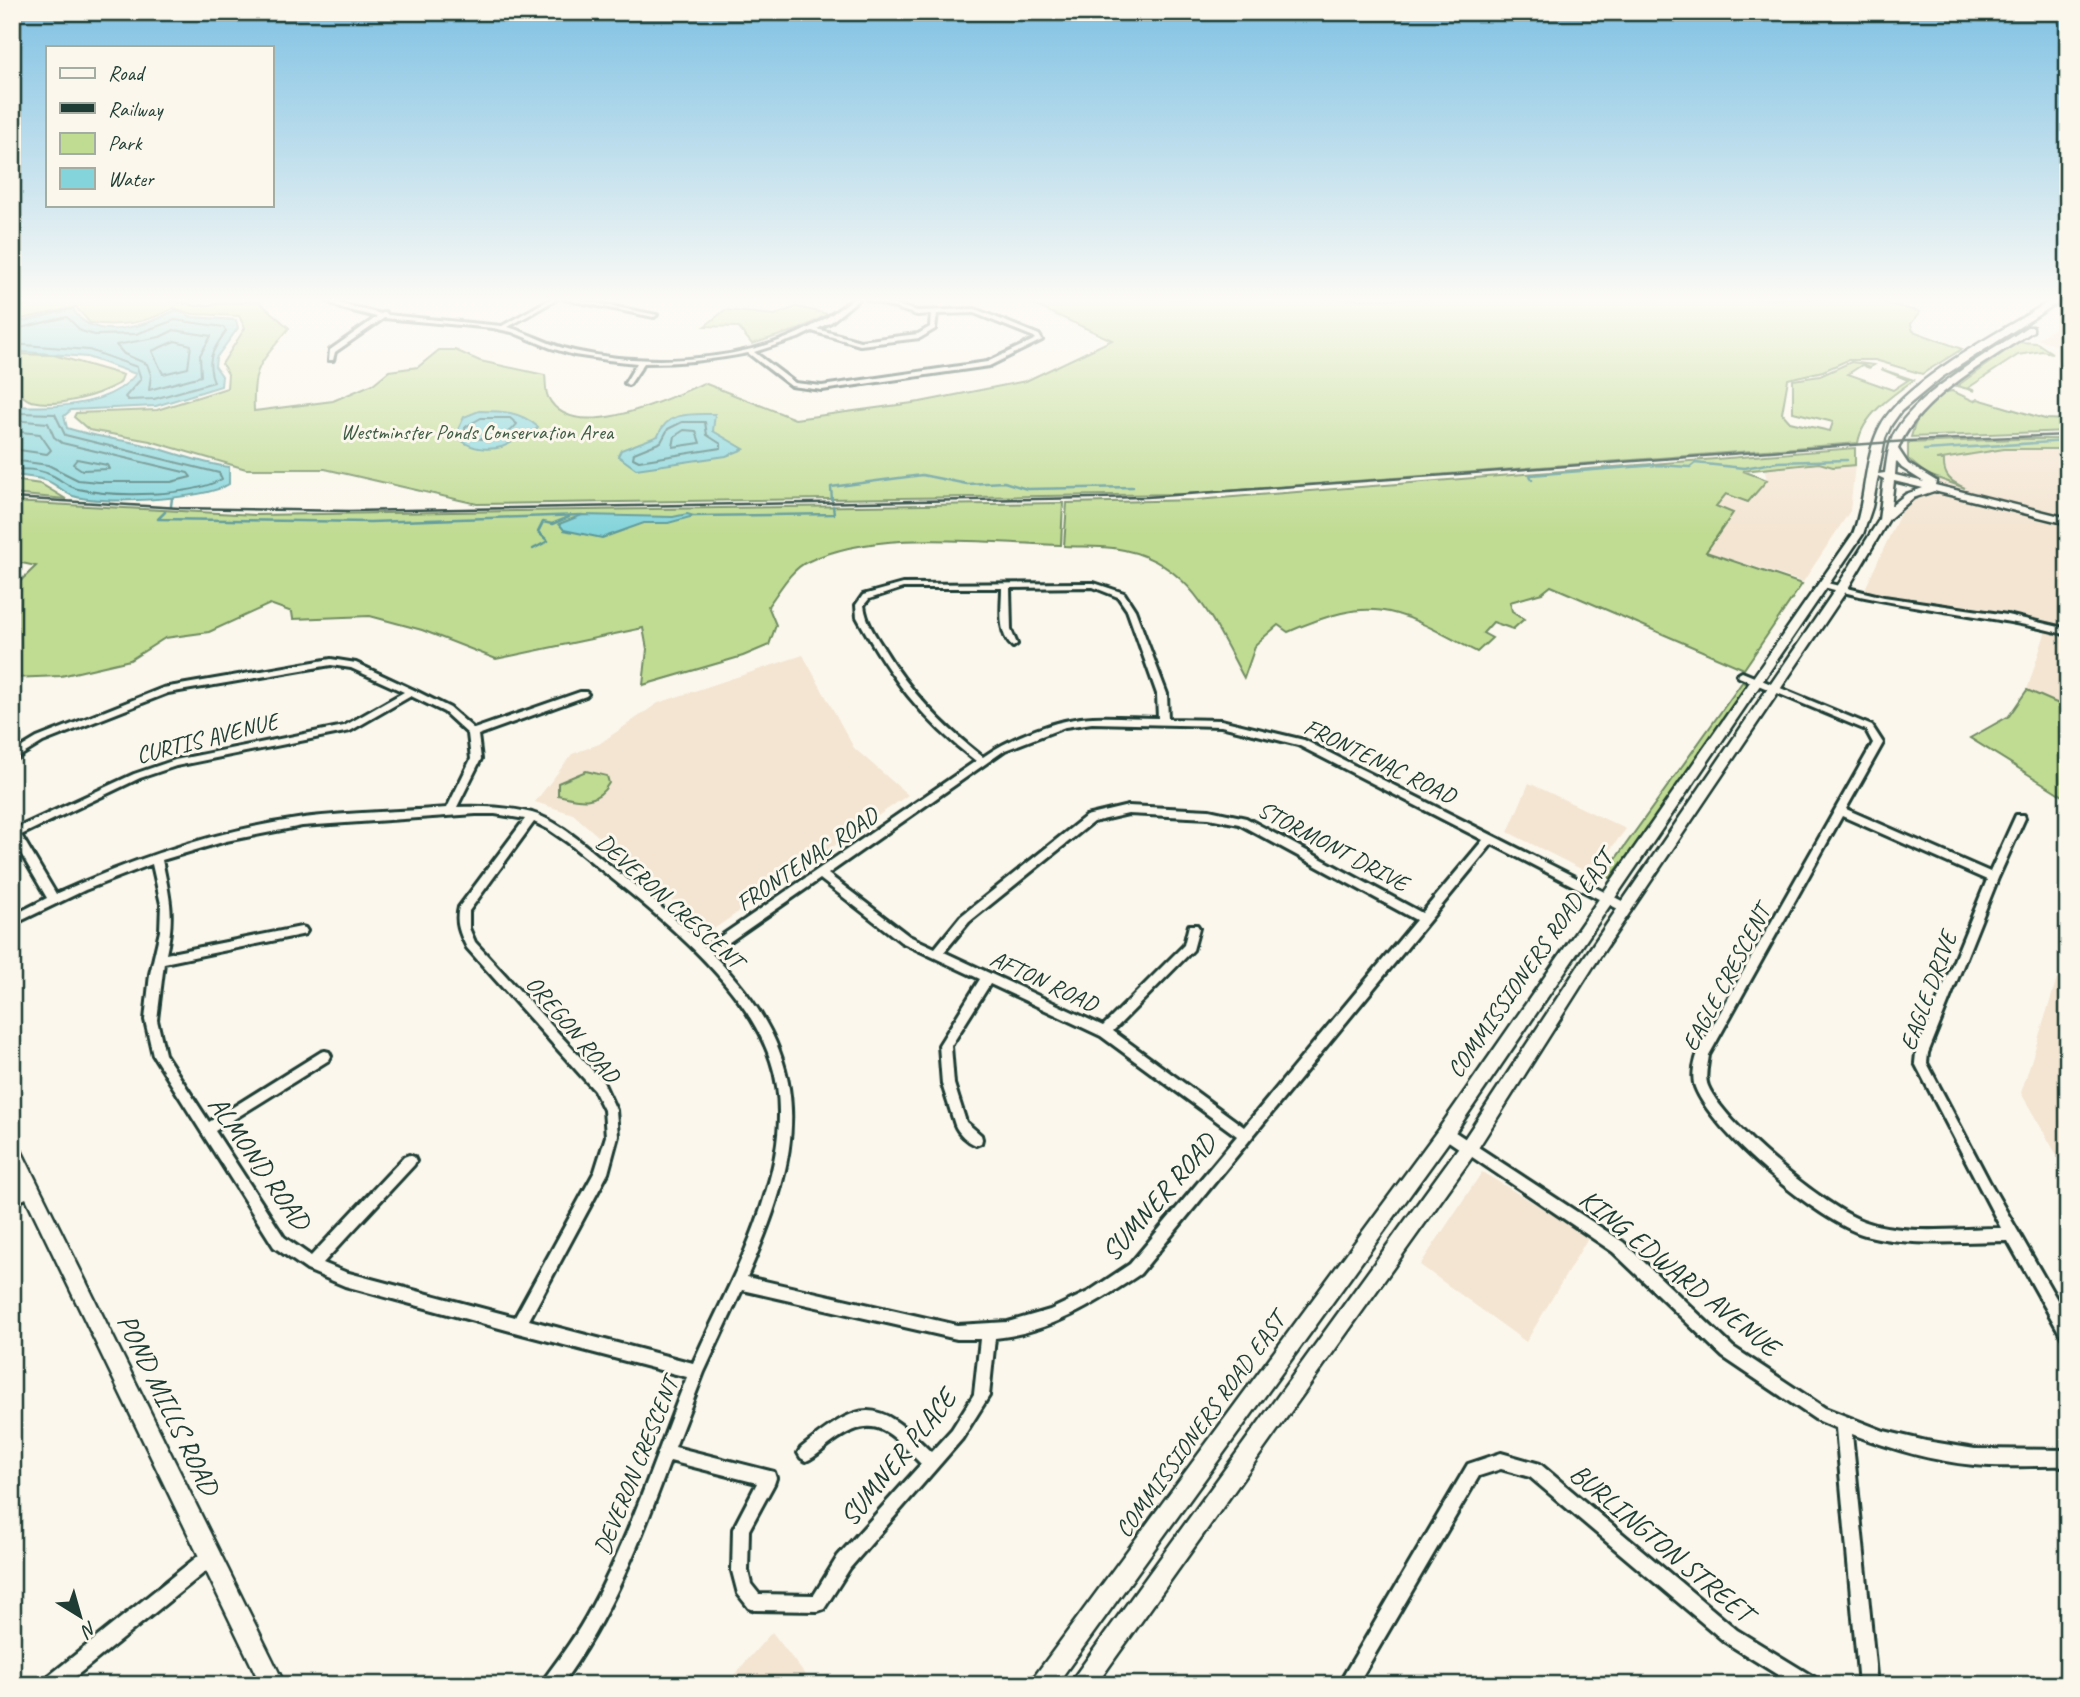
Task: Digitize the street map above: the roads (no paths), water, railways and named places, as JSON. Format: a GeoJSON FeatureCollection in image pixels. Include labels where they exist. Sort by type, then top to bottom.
{"type":"FeatureCollection","features":[{"type":"Feature","properties":{"kind":"main road","name":"COMMISSIONERS ROAD EAST"},"geometry":{"type":"LineString","coordinates":[[1042,1685],[1446,1132],[1758,681],[1864,522],[1880,440],[1899,407],[1934,378]]}},
{"type":"Feature","properties":{"kind":"main road","name":"COMMISSIONERS ROAD EAST"},"geometry":{"type":"LineString","coordinates":[[1082,1685],[1469,1147],[1626,908],[1776,689],[1884,520],[1893,449],[1905,425],[1927,400],[1959,378]]}},
{"type":"Feature","properties":{"kind":"main road"},"geometry":{"type":"LineString","coordinates":[[1893,449],[1905,466],[1955,494]]}},
{"type":"Feature","properties":{"kind":"main road"},"geometry":{"type":"LineString","coordinates":[[1874,473],[2068,521]]}},
{"type":"Feature","properties":{"kind":"main road"},"geometry":{"type":"LineString","coordinates":[[1884,520],[1904,497],[1915,491],[1955,494]]}},
{"type":"Feature","properties":{"kind":"main road","name":"POND MILLS ROAD"},"geometry":{"type":"LineString","coordinates":[[12,1150],[273,1685]]}},
{"type":"Feature","properties":{"kind":"street"},"geometry":{"type":"LineString","coordinates":[[628,383],[631,378]]}},
{"type":"Feature","properties":{"kind":"street"},"geometry":{"type":"LineString","coordinates":[[784,378],[793,385],[822,388],[890,378]]}},
{"type":"Feature","properties":{"kind":"street"},"geometry":{"type":"LineString","coordinates":[[1006,584],[1007,630],[1013,644]]}},
{"type":"Feature","properties":{"kind":"street"},"geometry":{"type":"LineString","coordinates":[[983,762],[945,734],[905,691],[861,617],[860,605],[866,597],[903,586],[1006,584],[1094,584],[1121,595],[1154,667],[1162,694],[1163,721]]}},
{"type":"Feature","properties":{"kind":"street"},"geometry":{"type":"LineString","coordinates":[[1823,584],[1919,607],[2011,618],[2068,632]]}},
{"type":"Feature","properties":{"kind":"street"},"geometry":{"type":"LineString","coordinates":[[12,758],[40,740],[138,699],[202,682],[343,662],[447,710],[473,733],[476,759],[451,810]]}},
{"type":"Feature","properties":{"kind":"street","name":"EAGLE CRESCENT"},"geometry":{"type":"LineString","coordinates":[[1742,674],[1869,728],[1877,737],[1873,756],[1703,1054],[1700,1084],[1712,1105],[1749,1144],[1817,1203],[1860,1227],[1890,1233],[2011,1234]]}},
{"type":"Feature","properties":{"kind":"street","name":"CURTIS AVENUE"},"geometry":{"type":"LineString","coordinates":[[13,831],[175,762],[347,729],[411,692]]}},
{"type":"Feature","properties":{"kind":"street"},"geometry":{"type":"LineString","coordinates":[[473,733],[583,694]]}},
{"type":"Feature","properties":{"kind":"street","name":"FRONTENAC ROAD"},"geometry":{"type":"LineString","coordinates":[[704,954],[1021,738],[1063,724],[1093,720],[1221,723],[1301,741],[1626,908]]}},
{"type":"Feature","properties":{"kind":"street","name":"DEVERON CRESCENT"},"geometry":{"type":"LineString","coordinates":[[12,920],[53,899],[156,857],[237,835],[303,822],[485,809],[548,821],[704,954],[752,1009],[768,1036],[778,1062],[786,1115],[779,1165],[738,1282],[697,1372],[600,1614],[567,1665],[550,1685]]}},
{"type":"Feature","properties":{"kind":"street","name":"STORMONT DRIVE"},"geometry":{"type":"LineString","coordinates":[[937,953],[965,919],[1090,819],[1128,810],[1209,814],[1242,821],[1423,919]]}},
{"type":"Feature","properties":{"kind":"street"},"geometry":{"type":"LineString","coordinates":[[1841,811],[1993,878]]}},
{"type":"Feature","properties":{"kind":"street","name":"OREGON ROAD"},"geometry":{"type":"LineString","coordinates":[[518,1326],[601,1172],[612,1136],[610,1110],[599,1086],[471,945],[463,928],[463,910],[532,817]]}},
{"type":"Feature","properties":{"kind":"street","name":"EAGLE DRIVE"},"geometry":{"type":"LineString","coordinates":[[2020,818],[1922,1053],[1921,1063],[2011,1234],[2068,1334]]}},
{"type":"Feature","properties":{"kind":"street"},"geometry":{"type":"LineString","coordinates":[[13,831],[53,899]]}},
{"type":"Feature","properties":{"kind":"street","name":"SUMNER ROAD"},"geometry":{"type":"LineString","coordinates":[[738,1282],[957,1332],[988,1333],[1024,1328],[1061,1315],[1093,1299],[1135,1269],[1490,839]]}},
{"type":"Feature","properties":{"kind":"street","name":"ALMOND ROAD"},"geometry":{"type":"LineString","coordinates":[[156,857],[166,904],[166,931],[159,960],[152,1020],[159,1055],[279,1242],[312,1265],[345,1279],[697,1372]]}},
{"type":"Feature","properties":{"kind":"street","name":"AFTON ROAD"},"geometry":{"type":"LineString","coordinates":[[822,875],[905,939],[1105,1032],[1244,1134]]}},
{"type":"Feature","properties":{"kind":"street"},"geometry":{"type":"LineString","coordinates":[[1105,1032],[1189,947],[1193,928]]}},
{"type":"Feature","properties":{"kind":"street"},"geometry":{"type":"LineString","coordinates":[[159,960],[301,931]]}},
{"type":"Feature","properties":{"kind":"street"},"geometry":{"type":"LineString","coordinates":[[976,1139],[961,1125],[948,1084],[945,1045],[987,978]]}},
{"type":"Feature","properties":{"kind":"street"},"geometry":{"type":"LineString","coordinates":[[208,1129],[325,1056]]}},
{"type":"Feature","properties":{"kind":"street","name":"KING EDWARD AVENUE"},"geometry":{"type":"LineString","coordinates":[[1446,1132],[1618,1247],[1728,1352],[1820,1414],[1884,1440],[1975,1457],[2068,1458]]}},
{"type":"Feature","properties":{"kind":"street"},"geometry":{"type":"LineString","coordinates":[[312,1265],[409,1161]]}},
{"type":"Feature","properties":{"kind":"street"},"geometry":{"type":"LineString","coordinates":[[12,1199],[31,1189]]}},
{"type":"Feature","properties":{"kind":"street","name":"SUMNER PLACE"},"geometry":{"type":"LineString","coordinates":[[665,1452],[768,1478],[741,1529],[740,1571],[744,1588],[755,1602],[818,1603],[844,1562],[957,1434],[981,1396],[988,1333]]}},
{"type":"Feature","properties":{"kind":"street"},"geometry":{"type":"LineString","coordinates":[[806,1453],[845,1422],[872,1416],[893,1424],[931,1463]]}},
{"type":"Feature","properties":{"kind":"street"},"geometry":{"type":"LineString","coordinates":[[1843,1423],[1868,1685]]}},
{"type":"Feature","properties":{"kind":"street","name":"BURLINGTON STREET"},"geometry":{"type":"LineString","coordinates":[[1347,1685],[1474,1470],[1501,1461],[1534,1470],[1731,1636],[1811,1685]]}},
{"type":"Feature","properties":{"kind":"street"},"geometry":{"type":"LineString","coordinates":[[51,1685],[209,1558]]}},
{"type":"Feature","properties":{"kind":"water"},"geometry":{"type":"Polygon","coordinates":[[[132,378],[222,378],[221,386],[156,406],[71,410],[64,416],[67,428],[229,467],[229,484],[199,494],[177,497],[106,500],[73,496],[45,480],[12,475],[12,394],[19,406],[66,405],[98,399],[125,385],[132,378]]]}},
{"type":"Feature","properties":{"kind":"water"},"geometry":{"type":"Polygon","coordinates":[[[479,411],[517,415],[538,427],[532,434],[516,434],[515,440],[500,447],[475,447],[461,440],[456,434],[464,417],[479,411]]]}},
{"type":"Feature","properties":{"kind":"water"},"geometry":{"type":"Polygon","coordinates":[[[689,414],[715,414],[713,431],[744,449],[726,456],[636,469],[618,456],[621,450],[658,436],[667,422],[674,418],[689,414]]]}},
{"type":"Feature","properties":{"kind":"water"},"geometry":{"type":"Polygon","coordinates":[[[687,514],[694,516],[668,523],[644,523],[602,538],[564,530],[559,524],[582,515],[673,517],[687,514]]]}},
{"type":"Feature","properties":{"kind":"waterway"},"geometry":{"type":"LineString","coordinates":[[1924,450],[2068,441]]}},
{"type":"Feature","properties":{"kind":"waterway"},"geometry":{"type":"LineString","coordinates":[[1532,480],[1530,475],[1657,465],[1690,467],[1695,463],[1744,468],[1778,462],[1847,460]]}},
{"type":"Feature","properties":{"kind":"waterway"},"geometry":{"type":"LineString","coordinates":[[832,500],[831,487],[922,475],[967,484],[1004,482],[1027,489],[1133,487]]}},
{"type":"Feature","properties":{"kind":"waterway"},"geometry":{"type":"LineString","coordinates":[[171,506],[172,498]]}},
{"type":"Feature","properties":{"kind":"waterway"},"geometry":{"type":"LineString","coordinates":[[694,516],[834,514],[833,506]]}},
{"type":"Feature","properties":{"kind":"waterway"},"geometry":{"type":"LineString","coordinates":[[165,512],[158,519],[370,522],[582,515]]}},
{"type":"Feature","properties":{"kind":"waterway"},"geometry":{"type":"LineString","coordinates":[[533,549],[548,541],[538,532],[543,522],[552,524],[569,517]]}},
{"type":"Feature","properties":{"kind":"railway"},"geometry":{"type":"LineString","coordinates":[[12,498],[180,508],[349,511],[1147,497],[1907,441],[2068,435]]}},
{"type":"Feature","properties":{"kind":"park label","name":"Westminster Ponds Conservation Area"},"geometry":{"type":"Point","coordinates":[477,432]}}]}
